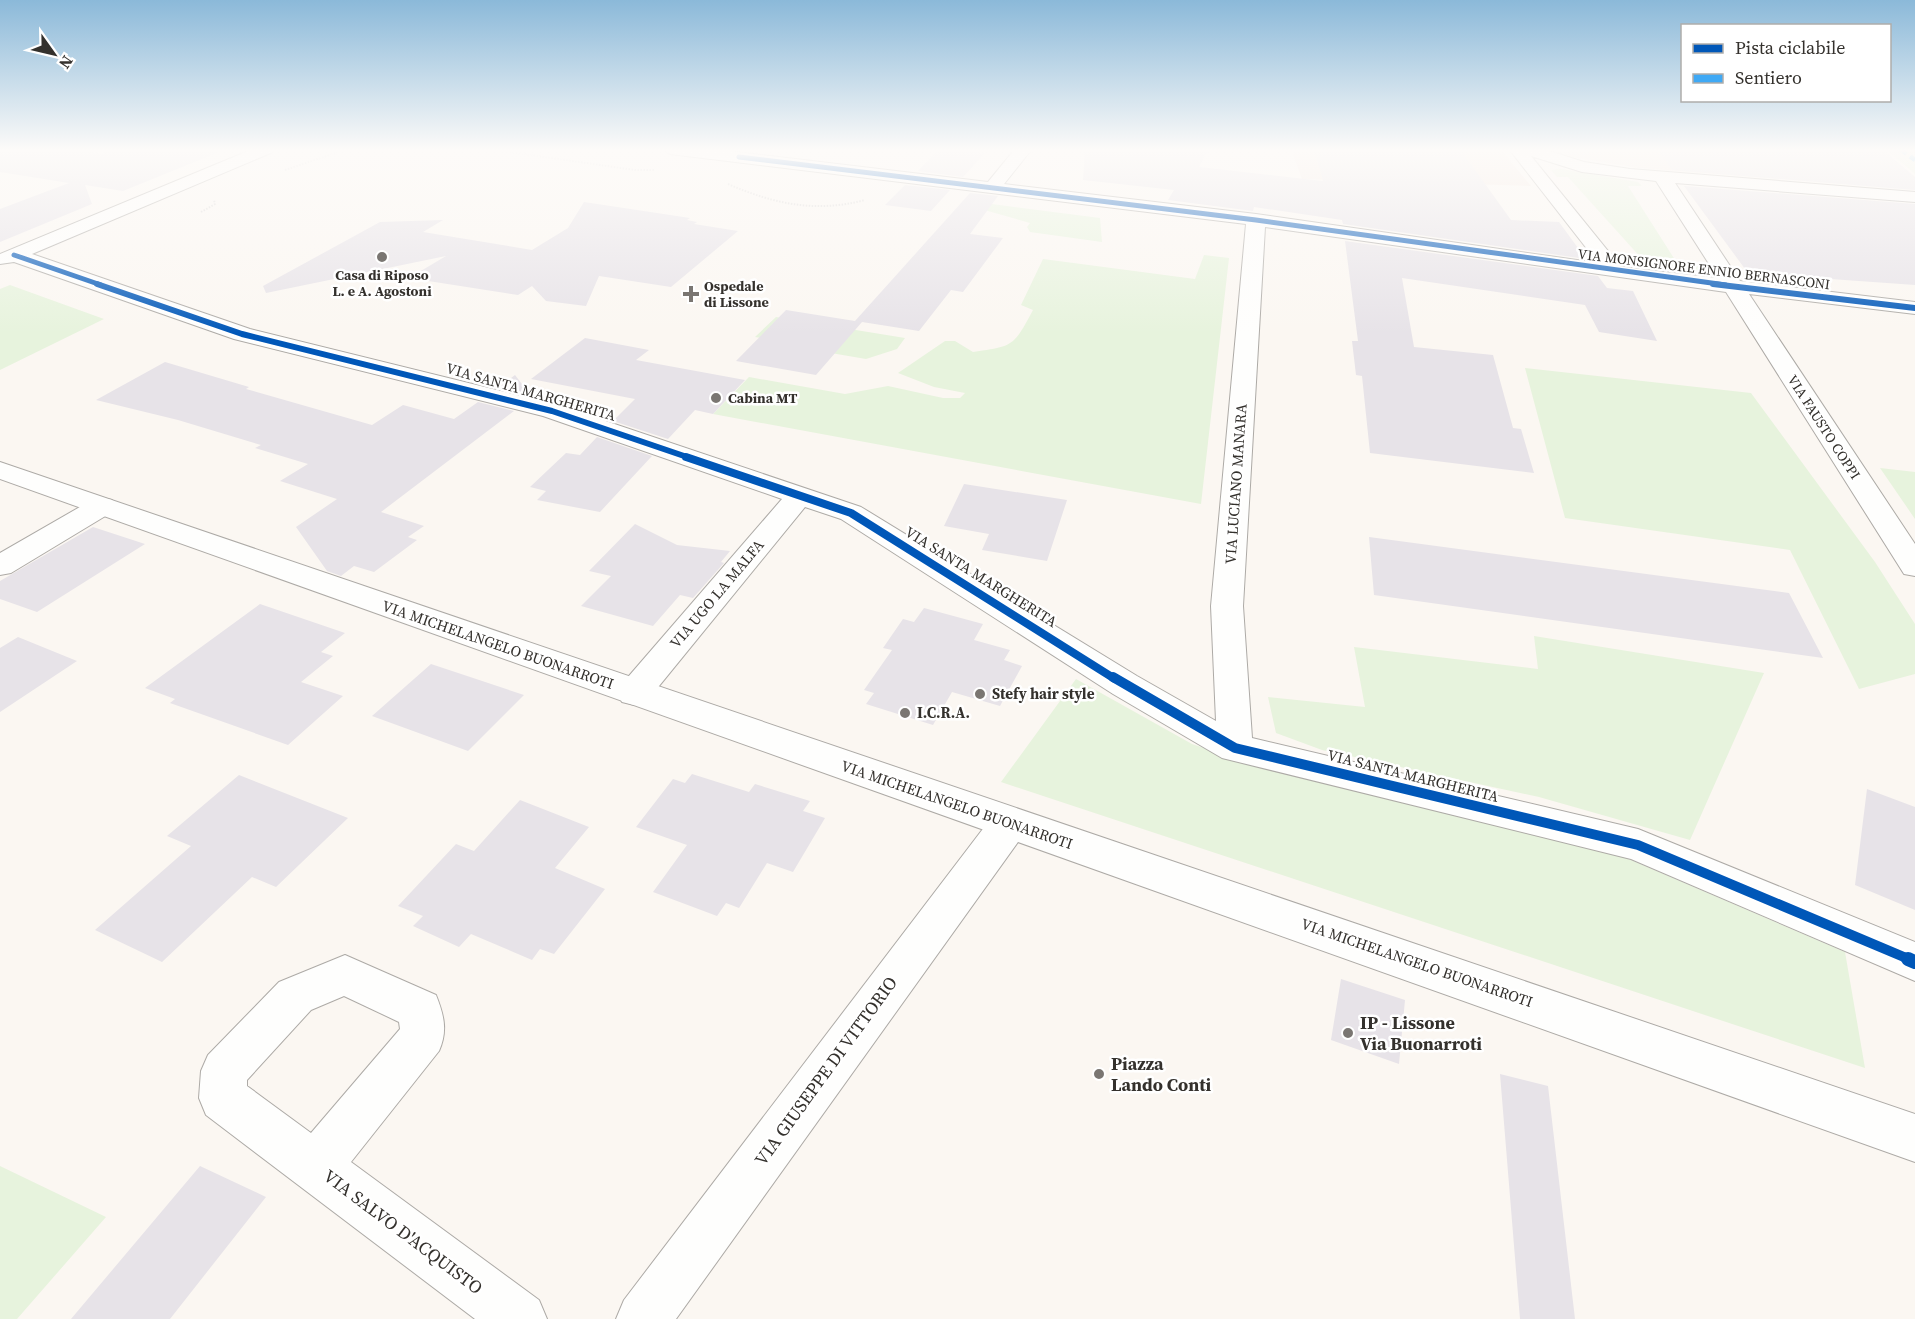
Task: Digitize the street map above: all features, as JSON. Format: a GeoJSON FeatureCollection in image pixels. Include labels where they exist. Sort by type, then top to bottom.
{"type":"FeatureCollection","features":[{"type":"Feature","properties":{"kind":"street"},"geometry":{"type":"LineString","coordinates":[[7,258],[120,211]]}},
{"type":"Feature","properties":{"kind":"street","name":"VIA MONSIGNORE ENNIO BERNASCONI"},"geometry":{"type":"LineString","coordinates":[[1179,211],[1615,272],[1915,308]]}},
{"type":"Feature","properties":{"kind":"street"},"geometry":{"type":"LineString","coordinates":[[1566,211],[1615,272]]}},
{"type":"Feature","properties":{"kind":"street","name":"VIA FAUSTO COPPI"},"geometry":{"type":"LineString","coordinates":[[1684,211],[1915,567]]}},
{"type":"Feature","properties":{"kind":"street","name":"VIA LUCIANO MANARA"},"geometry":{"type":"LineString","coordinates":[[1235,748],[1227,606],[1257,220]]}},
{"type":"Feature","properties":{"kind":"street","name":"VIA SANTA MARGHERITA"},"geometry":{"type":"LineString","coordinates":[[7,258],[242,334],[552,411],[851,513],[1125,685],[1235,748],[1638,845],[1915,962]]}},
{"type":"Feature","properties":{"kind":"street","name":"VIA MICHELANGELO BUONARROTI"},"geometry":{"type":"LineString","coordinates":[[0,470],[1009,824],[1434,969],[1915,1138]]}},
{"type":"Feature","properties":{"kind":"street","name":"VIA UGO LA MALFA"},"geometry":{"type":"LineString","coordinates":[[634,693],[799,495]]}},
{"type":"Feature","properties":{"kind":"street"},"geometry":{"type":"LineString","coordinates":[[0,566],[102,506]]}},
{"type":"Feature","properties":{"kind":"street","name":"VIA GIUSEPPE DI VITTORIO"},"geometry":{"type":"LineString","coordinates":[[644,1319],[1009,824]]}},
{"type":"Feature","properties":{"kind":"street","name":"VIA SALVO D'ACQUISTO"},"geometry":{"type":"LineString","coordinates":[[315,1167],[520,1319]]}},
{"type":"Feature","properties":{"kind":"green space"},"geometry":{"type":"Polygon","coordinates":[[[986,211],[1042,211],[1100,218],[1102,242],[1030,232],[1027,227],[1030,223],[986,211]]]}},
{"type":"Feature","properties":{"kind":"green space"},"geometry":{"type":"Polygon","coordinates":[[[1598,211],[1644,211],[1677,263],[1703,266],[1705,273],[1630,264],[1623,260],[1643,260],[1598,211]]]}},
{"type":"Feature","properties":{"kind":"green space"},"geometry":{"type":"Polygon","coordinates":[[[1204,255],[1229,258],[1201,504],[713,414],[749,377],[845,394],[888,386],[943,398],[960,398],[965,393],[934,387],[898,373],[945,341],[955,341],[973,352],[1011,343],[1033,310],[1021,305],[1043,259],[1195,279],[1204,255]]]}},
{"type":"Feature","properties":{"kind":"green space"},"geometry":{"type":"Polygon","coordinates":[[[10,285],[104,319],[0,370],[0,289],[10,285]]]}},
{"type":"Feature","properties":{"kind":"green space"},"geometry":{"type":"Polygon","coordinates":[[[776,317],[905,338],[897,349],[866,359],[778,344],[780,341],[755,337],[776,317]]]}},
{"type":"Feature","properties":{"kind":"green space"},"geometry":{"type":"Polygon","coordinates":[[[1525,368],[1751,393],[1875,562],[1915,624],[1915,674],[1859,689],[1790,550],[1565,518],[1525,368]]]}},
{"type":"Feature","properties":{"kind":"green space"},"geometry":{"type":"Polygon","coordinates":[[[1880,468],[1915,472],[1915,519],[1880,468]]]}},
{"type":"Feature","properties":{"kind":"green space"},"geometry":{"type":"Polygon","coordinates":[[[1534,636],[1764,673],[1690,840],[1539,797],[1322,750],[1276,733],[1268,697],[1365,707],[1354,647],[1538,669],[1534,636]]]}},
{"type":"Feature","properties":{"kind":"green space"},"geometry":{"type":"Polygon","coordinates":[[[1076,679],[1192,744],[1267,769],[1603,848],[1845,952],[1865,1068],[1001,782],[1076,679]]]}},
{"type":"Feature","properties":{"kind":"green space"},"geometry":{"type":"Polygon","coordinates":[[[0,1166],[106,1217],[17,1319],[0,1319],[0,1166]]]}},
{"type":"Feature","properties":{"kind":"building"},"geometry":{"type":"Polygon","coordinates":[[[0,211],[76,211],[0,242],[0,211]]]}},
{"type":"Feature","properties":{"kind":"building"},"geometry":{"type":"Polygon","coordinates":[[[579,211],[641,211],[690,218],[687,220],[697,222],[694,224],[738,231],[671,287],[599,276],[586,306],[546,301],[532,286],[518,295],[409,278],[446,256],[266,293],[263,286],[380,222],[443,220],[423,232],[532,250],[568,228],[579,211]]]}},
{"type":"Feature","properties":{"kind":"building"},"geometry":{"type":"Polygon","coordinates":[[[954,211],[987,211],[970,234],[1003,238],[963,292],[951,290],[919,331],[862,322],[816,375],[736,361],[786,310],[855,321],[954,211]]]}},
{"type":"Feature","properties":{"kind":"building"},"geometry":{"type":"Polygon","coordinates":[[[1278,211],[1504,211],[1511,220],[1559,222],[1586,259],[1343,224],[1342,220],[1278,211]]]}},
{"type":"Feature","properties":{"kind":"building"},"geometry":{"type":"Polygon","coordinates":[[[1702,211],[1915,211],[1915,285],[1748,273],[1702,211]]]}},
{"type":"Feature","properties":{"kind":"building"},"geometry":{"type":"Polygon","coordinates":[[[1345,241],[1598,276],[1607,288],[1633,291],[1657,341],[1599,332],[1585,305],[1402,278],[1414,347],[1493,355],[1513,428],[1521,429],[1534,473],[1370,453],[1362,376],[1356,375],[1352,341],[1358,341],[1345,241]]]}},
{"type":"Feature","properties":{"kind":"building"},"geometry":{"type":"Polygon","coordinates":[[[585,338],[649,350],[636,360],[745,380],[713,414],[695,410],[668,439],[613,421],[635,399],[531,379],[585,338]]]}},
{"type":"Feature","properties":{"kind":"building"},"geometry":{"type":"Polygon","coordinates":[[[165,362],[249,387],[246,389],[372,425],[403,405],[454,419],[478,402],[514,411],[381,512],[424,526],[408,537],[417,540],[374,572],[354,566],[341,576],[327,571],[296,527],[337,499],[280,481],[308,464],[255,448],[261,445],[178,420],[96,400],[165,362]]]}},
{"type":"Feature","properties":{"kind":"building"},"geometry":{"type":"Polygon","coordinates":[[[515,375],[531,396],[498,388],[515,375]]]}},
{"type":"Feature","properties":{"kind":"building"},"geometry":{"type":"Polygon","coordinates":[[[597,437],[652,456],[600,512],[537,500],[546,491],[530,487],[566,453],[580,455],[597,437]]]}},
{"type":"Feature","properties":{"kind":"building"},"geometry":{"type":"Polygon","coordinates":[[[964,484],[1067,500],[1047,561],[982,550],[989,534],[944,526],[964,484]]]}},
{"type":"Feature","properties":{"kind":"building"},"geometry":{"type":"Polygon","coordinates":[[[635,524],[677,545],[730,551],[721,562],[724,563],[693,598],[680,595],[653,626],[581,606],[611,576],[589,571],[635,524]]]}},
{"type":"Feature","properties":{"kind":"building"},"geometry":{"type":"Polygon","coordinates":[[[93,527],[145,544],[37,612],[0,599],[0,581],[93,527]]]}},
{"type":"Feature","properties":{"kind":"building"},"geometry":{"type":"Polygon","coordinates":[[[1369,537],[1789,593],[1823,658],[1374,595],[1369,537]]]}},
{"type":"Feature","properties":{"kind":"building"},"geometry":{"type":"Polygon","coordinates":[[[260,604],[345,633],[321,652],[333,656],[301,682],[343,696],[288,745],[170,703],[175,699],[145,688],[260,604]]]}},
{"type":"Feature","properties":{"kind":"building"},"geometry":{"type":"Polygon","coordinates":[[[924,608],[983,624],[974,640],[1010,650],[1004,660],[1022,666],[1000,706],[952,692],[933,725],[866,704],[874,693],[864,690],[892,650],[883,648],[903,619],[914,622],[924,608]]]}},
{"type":"Feature","properties":{"kind":"building"},"geometry":{"type":"Polygon","coordinates":[[[18,637],[77,661],[0,712],[0,648],[18,637]]]}},
{"type":"Feature","properties":{"kind":"building"},"geometry":{"type":"Polygon","coordinates":[[[431,664],[524,695],[468,751],[372,716],[431,664]]]}},
{"type":"Feature","properties":{"kind":"building"},"geometry":{"type":"Polygon","coordinates":[[[692,774],[749,792],[755,784],[810,801],[803,811],[825,818],[793,872],[767,863],[739,908],[726,903],[717,916],[653,892],[687,845],[636,827],[673,779],[685,783],[692,774]]]}},
{"type":"Feature","properties":{"kind":"building"},"geometry":{"type":"Polygon","coordinates":[[[239,775],[348,818],[276,887],[252,877],[162,962],[95,930],[191,846],[167,836],[239,775]]]}},
{"type":"Feature","properties":{"kind":"building"},"geometry":{"type":"Polygon","coordinates":[[[1867,789],[1915,807],[1915,910],[1855,885],[1867,789]]]}},
{"type":"Feature","properties":{"kind":"building"},"geometry":{"type":"Polygon","coordinates":[[[520,800],[589,827],[555,868],[605,889],[554,954],[540,949],[532,960],[471,934],[459,947],[413,926],[423,916],[398,906],[456,844],[474,851],[520,800]]]}},
{"type":"Feature","properties":{"kind":"building"},"geometry":{"type":"Polygon","coordinates":[[[1341,979],[1405,1000],[1399,1064],[1331,1040],[1341,979]]]}},
{"type":"Feature","properties":{"kind":"building"},"geometry":{"type":"Polygon","coordinates":[[[1500,1074],[1548,1086],[1575,1319],[1520,1319],[1500,1074]]]}},
{"type":"Feature","properties":{"kind":"building"},"geometry":{"type":"Polygon","coordinates":[[[200,1166],[266,1197],[170,1319],[71,1319],[200,1166]]]}},
{"type":"Feature","properties":{"kind":"cycle path"},"geometry":{"type":"LineString","coordinates":[[1178,211],[1615,272],[1915,308]]}},
{"type":"Feature","properties":{"kind":"cycle path"},"geometry":{"type":"LineString","coordinates":[[14,255],[242,334],[552,411],[851,513],[1125,685],[1235,748],[1638,845],[1915,962]]}},
{"type":"Feature","properties":{"kind":"place","name":"Casa di Riposo L. e A. Agostoni"},"geometry":{"type":"Point","coordinates":[382,257]}},
{"type":"Feature","properties":{"kind":"place","name":"Ospedale di Lissone"},"geometry":{"type":"Point","coordinates":[691,294]}},
{"type":"Feature","properties":{"kind":"place","name":"Cabina MT"},"geometry":{"type":"Point","coordinates":[716,398]}},
{"type":"Feature","properties":{"kind":"place","name":"Stefy hair style"},"geometry":{"type":"Point","coordinates":[980,694]}},
{"type":"Feature","properties":{"kind":"place","name":"I.C.R.A."},"geometry":{"type":"Point","coordinates":[905,713]}},
{"type":"Feature","properties":{"kind":"place","name":"IP - Lissone Via Buonarroti"},"geometry":{"type":"Point","coordinates":[1348,1033]}},
{"type":"Feature","properties":{"kind":"place","name":"Piazza Lando Conti"},"geometry":{"type":"Point","coordinates":[1099,1074]}}]}
